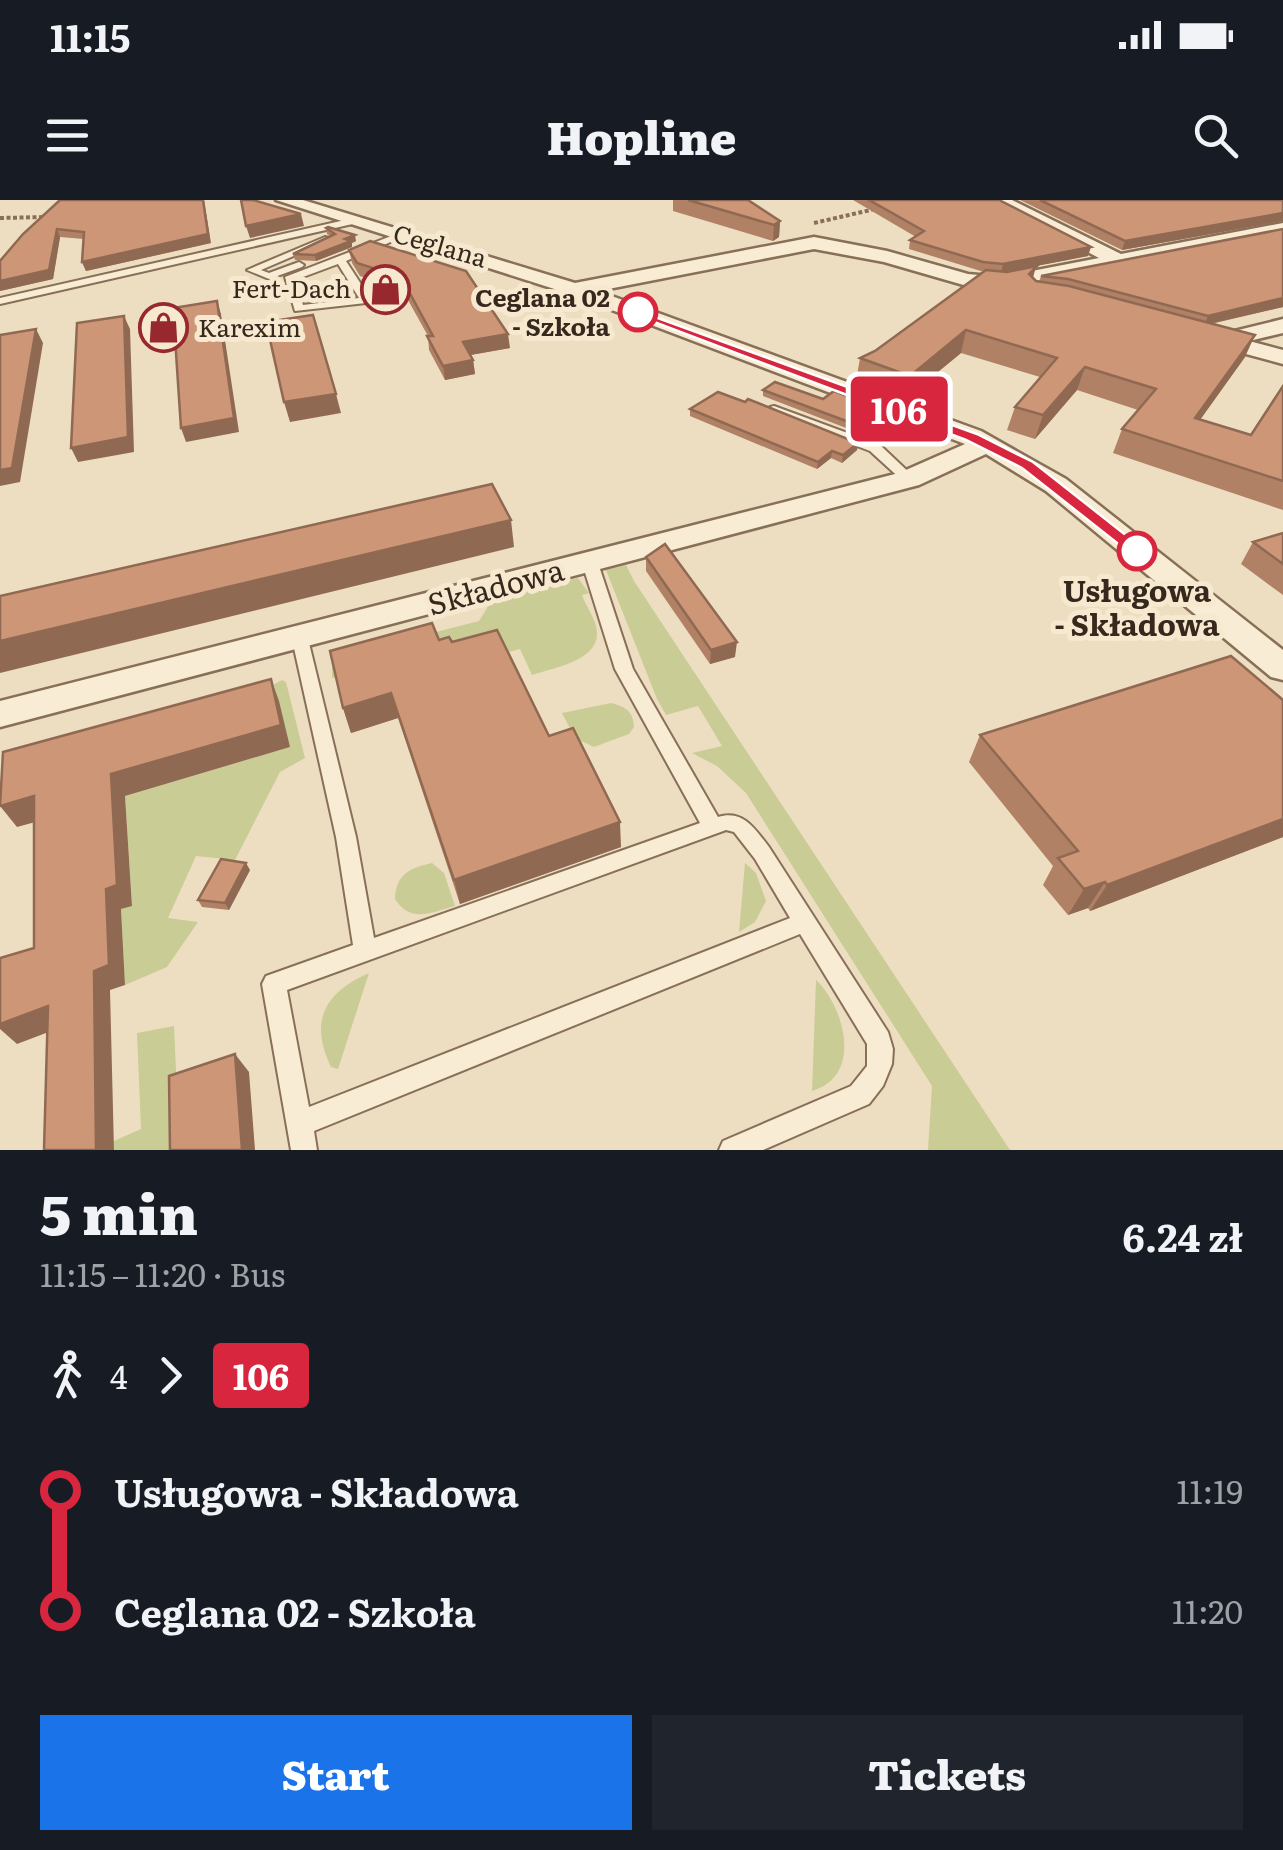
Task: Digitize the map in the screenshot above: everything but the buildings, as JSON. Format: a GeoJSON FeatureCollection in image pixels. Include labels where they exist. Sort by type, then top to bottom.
{"type":"FeatureCollection","features":[{"type":"Feature","properties":{"kind":"street","name":"Ceglana"},"geometry":{"type":"LineString","coordinates":[[285,200],[574,288],[927,419],[986,445],[1028,465],[1056,485],[1283,668]]}},
{"type":"Feature","properties":{"kind":"street"},"geometry":{"type":"LineString","coordinates":[[1005,203],[1039,202]]}},
{"type":"Feature","properties":{"kind":"street"},"geometry":{"type":"LineString","coordinates":[[1005,203],[1125,259]]}},
{"type":"Feature","properties":{"kind":"street"},"geometry":{"type":"LineString","coordinates":[[574,288],[814,243],[986,284],[1283,228]]}},
{"type":"Feature","properties":{"kind":"street"},"geometry":{"type":"LineString","coordinates":[[1222,340],[1283,326]]}},
{"type":"Feature","properties":{"kind":"street"},"geometry":{"type":"LineString","coordinates":[[1188,331],[1283,357]]}},
{"type":"Feature","properties":{"kind":"street","name":"Składowa"},"geometry":{"type":"LineString","coordinates":[[0,714],[910,479],[986,445]]}},
{"type":"Feature","properties":{"kind":"lane"},"geometry":{"type":"LineString","coordinates":[[354,244],[274,275],[252,270],[360,223]]}},
{"type":"Feature","properties":{"kind":"lane"},"geometry":{"type":"LineString","coordinates":[[0,301],[360,223]]}},
{"type":"Feature","properties":{"kind":"lane"},"geometry":{"type":"LineString","coordinates":[[340,260],[366,298],[300,309],[289,279],[402,235]]}},
{"type":"Feature","properties":{"kind":"lane"},"geometry":{"type":"LineString","coordinates":[[754,402],[875,448],[910,479]]}},
{"type":"Feature","properties":{"kind":"lane"},"geometry":{"type":"LineString","coordinates":[[590,563],[624,669],[712,827]]}},
{"type":"Feature","properties":{"kind":"lane"},"geometry":{"type":"LineString","coordinates":[[300,639],[346,837],[364,950]]}},
{"type":"Feature","properties":{"kind":"lane"},"geometry":{"type":"LineString","coordinates":[[304,1150],[274,984],[726,822],[740,825],[805,922],[879,1040],[880,1067],[860,1095],[732,1150]]}},
{"type":"Feature","properties":{"kind":"lane"},"geometry":{"type":"LineString","coordinates":[[301,1123],[805,922]]}},
{"type":"Feature","properties":{"kind":"path"},"geometry":{"type":"LineString","coordinates":[[802,228],[827,217],[891,207]]}},
{"type":"Feature","properties":{"kind":"path"},"geometry":{"type":"LineString","coordinates":[[39,228],[55,209]]}},
{"type":"Feature","properties":{"kind":"path"},"geometry":{"type":"LineString","coordinates":[[0,218],[46,217]]}},
{"type":"Feature","properties":{"kind":"green space"},"geometry":{"type":"Polygon","coordinates":[[[626,565],[1010,1150],[928,1150],[932,1086],[746,793],[717,766],[692,753],[722,746],[698,706],[666,715],[657,699],[606,570],[626,565]]]}},
{"type":"Feature","properties":{"kind":"green space"},"geometry":{"type":"Polygon","coordinates":[[[578,578],[589,593],[582,595],[597,633],[590,650],[572,662],[532,675],[520,649],[458,666],[332,678],[332,667],[346,655],[479,621],[492,600],[578,578]]]}},
{"type":"Feature","properties":{"kind":"green space"},"geometry":{"type":"Polygon","coordinates":[[[282,680],[286,682],[305,758],[280,772],[235,860],[196,856],[168,918],[198,922],[167,967],[125,985],[121,909],[132,905],[125,796],[290,747],[265,689],[282,680]]]}},
{"type":"Feature","properties":{"kind":"green space"},"geometry":{"type":"Polygon","coordinates":[[[611,703],[630,713],[634,727],[629,734],[594,747],[575,738],[562,713],[611,703]]]}},
{"type":"Feature","properties":{"kind":"green space"},"geometry":{"type":"Polygon","coordinates":[[[432,863],[444,873],[455,906],[422,914],[401,907],[395,899],[401,878],[432,863]]]}},
{"type":"Feature","properties":{"kind":"green space"},"geometry":{"type":"Polygon","coordinates":[[[745,863],[756,873],[766,901],[755,922],[739,932],[745,863]]]}},
{"type":"Feature","properties":{"kind":"green space"},"geometry":{"type":"Polygon","coordinates":[[[369,973],[338,1069],[331,1067],[321,1036],[325,1010],[341,990],[369,973]]]}},
{"type":"Feature","properties":{"kind":"green space"},"geometry":{"type":"Polygon","coordinates":[[[816,980],[841,1023],[844,1056],[828,1083],[812,1091],[816,980]]]}},
{"type":"Feature","properties":{"kind":"green space"},"geometry":{"type":"Polygon","coordinates":[[[174,1026],[179,1136],[170,1139],[170,1150],[114,1150],[114,1141],[141,1129],[137,1033],[174,1026]]]}},
{"type":"Feature","properties":{"kind":"bus line","name":"106"},"geometry":{"type":"LineString","coordinates":[[638,312],[972,437],[1028,465],[1137,551]]}},
{"type":"Feature","properties":{"kind":"place","name":"Fert-Dach"},"geometry":{"type":"Point","coordinates":[386,289]}},
{"type":"Feature","properties":{"kind":"place","name":"Ceglana 02 - Szkoła"},"geometry":{"type":"Point","coordinates":[638,312]}},
{"type":"Feature","properties":{"kind":"place","name":"Karexim"},"geometry":{"type":"Point","coordinates":[163,328]}},
{"type":"Feature","properties":{"kind":"place","name":"Usługowa - Składowa"},"geometry":{"type":"Point","coordinates":[1137,551]}}]}
